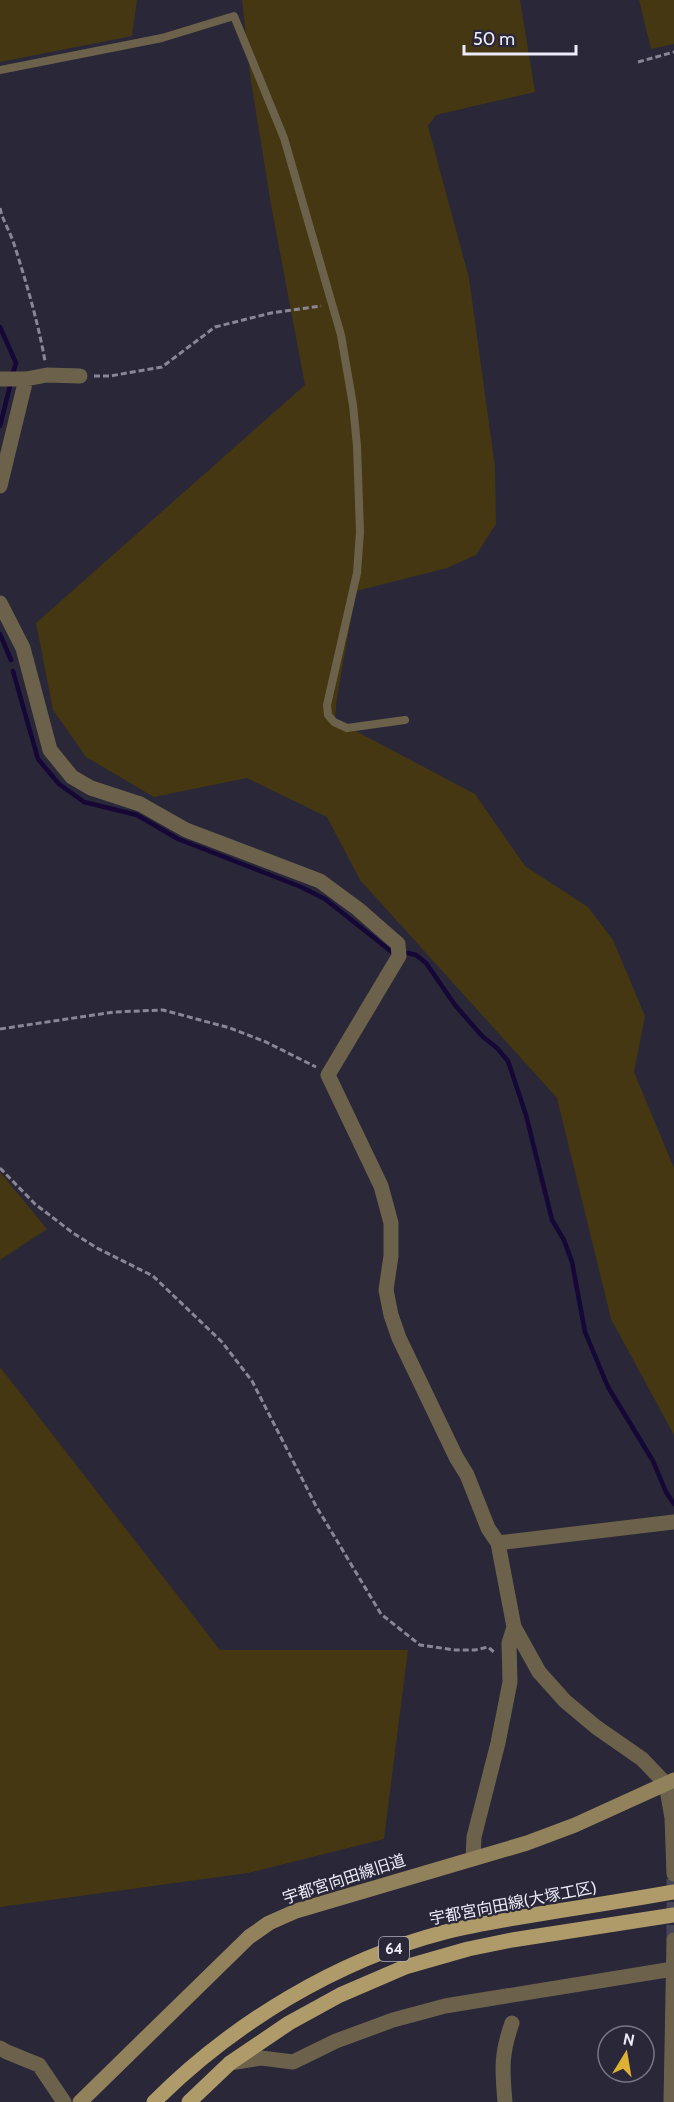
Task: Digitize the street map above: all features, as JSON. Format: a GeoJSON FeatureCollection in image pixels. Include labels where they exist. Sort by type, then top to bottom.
{"type":"FeatureCollection","features":[{"type":"Feature","properties":{"kind":"main road","name":"宇都宮向田線(大塚工区)"},"geometry":{"type":"LineString","coordinates":[[154,2102],[206,2055],[243,2027],[334,1973],[379,1954],[445,1932],[674,1892]]}},
{"type":"Feature","properties":{"kind":"main road","name":"64"},"geometry":{"type":"LineString","coordinates":[[189,2102],[230,2063],[289,2023],[340,1995],[405,1967],[468,1949],[512,1940],[674,1915]]}},
{"type":"Feature","properties":{"kind":"street"},"geometry":{"type":"LineString","coordinates":[[0,380],[47,375],[80,376]]}},
{"type":"Feature","properties":{"kind":"street"},"geometry":{"type":"LineString","coordinates":[[0,486],[26,379]]}},
{"type":"Feature","properties":{"kind":"street"},"geometry":{"type":"LineString","coordinates":[[0,603],[23,648],[50,750],[72,777],[91,788],[140,804],[186,830],[320,880],[398,944],[399,956],[328,1075],[381,1186],[389,1214],[391,1256],[386,1290],[391,1315],[399,1338],[456,1457],[467,1475],[488,1528],[498,1544],[514,1627],[539,1672],[565,1701],[670,1782],[674,1874]]}},
{"type":"Feature","properties":{"kind":"street"},"geometry":{"type":"LineString","coordinates":[[498,1544],[674,1522]]}},
{"type":"Feature","properties":{"kind":"street"},"geometry":{"type":"LineString","coordinates":[[472,1858],[474,1837],[498,1743],[510,1682],[509,1643],[514,1627]]}},
{"type":"Feature","properties":{"kind":"street","name":"宇都宮向田線旧道"},"geometry":{"type":"LineString","coordinates":[[80,2102],[249,1937],[269,1923],[321,1902],[575,1826],[670,1782]]}},
{"type":"Feature","properties":{"kind":"street"},"geometry":{"type":"LineString","coordinates":[[671,2102],[674,1940]]}},
{"type":"Feature","properties":{"kind":"street"},"geometry":{"type":"LineString","coordinates":[[230,2063],[261,2058],[293,2062],[336,2041],[393,2020],[445,2006],[674,1969]]}},
{"type":"Feature","properties":{"kind":"street"},"geometry":{"type":"LineString","coordinates":[[505,2102],[502,2064],[505,2044],[512,2023]]}},
{"type":"Feature","properties":{"kind":"street"},"geometry":{"type":"LineString","coordinates":[[0,2048],[39,2065],[64,2102]]}},
{"type":"Feature","properties":{"kind":"lane"},"geometry":{"type":"LineString","coordinates":[[0,70],[162,38],[234,16],[284,138],[333,304],[341,335],[353,405],[360,532],[357,573],[327,705],[328,715],[334,722],[347,728],[405,720]]}},
{"type":"Feature","properties":{"kind":"path"},"geometry":{"type":"LineString","coordinates":[[638,62],[674,52]]}},
{"type":"Feature","properties":{"kind":"path"},"geometry":{"type":"LineString","coordinates":[[0,208],[32,300],[47,375]]}},
{"type":"Feature","properties":{"kind":"path"},"geometry":{"type":"LineString","coordinates":[[80,376],[110,376],[162,367],[215,327],[271,314],[333,304]]}},
{"type":"Feature","properties":{"kind":"path"},"geometry":{"type":"LineString","coordinates":[[0,1029],[114,1012],[164,1010],[230,1028],[304,1060],[328,1075]]}},
{"type":"Feature","properties":{"kind":"path"},"geometry":{"type":"LineString","coordinates":[[0,1168],[35,1204],[73,1233],[97,1248],[153,1276],[222,1342],[252,1381],[316,1506],[381,1614],[420,1645],[455,1650],[475,1650],[488,1647],[509,1664]]}},
{"type":"Feature","properties":{"kind":"shaded area"},"geometry":{"type":"Polygon","coordinates":[[[0,0],[137,0],[132,36],[0,62],[0,0]]]}},
{"type":"Feature","properties":{"kind":"shaded area"},"geometry":{"type":"Polygon","coordinates":[[[242,0],[520,0],[535,92],[436,115],[428,126],[469,278],[495,467],[496,524],[476,555],[447,568],[356,591],[335,720],[475,794],[525,866],[588,907],[613,940],[645,1016],[634,1072],[674,1168],[674,1435],[611,1319],[557,1098],[360,880],[327,817],[247,778],[154,797],[86,757],[53,710],[36,623],[305,385],[271,205],[250,75],[242,0]]]}},
{"type":"Feature","properties":{"kind":"shaded area"},"geometry":{"type":"Polygon","coordinates":[[[639,0],[674,0],[674,44],[651,49],[639,0]]]}},
{"type":"Feature","properties":{"kind":"shaded area"},"geometry":{"type":"Polygon","coordinates":[[[0,1172],[47,1229],[0,1260],[0,1172]]]}},
{"type":"Feature","properties":{"kind":"shaded area"},"geometry":{"type":"Polygon","coordinates":[[[0,1367],[220,1650],[408,1650],[384,1839],[248,1873],[0,1907],[0,1367]]]}},
{"type":"Feature","properties":{"kind":"waterway"},"geometry":{"type":"LineString","coordinates":[[0,327],[16,363],[13,373]]}},
{"type":"Feature","properties":{"kind":"waterway"},"geometry":{"type":"LineString","coordinates":[[0,426],[10,386]]}},
{"type":"Feature","properties":{"kind":"waterway"},"geometry":{"type":"LineString","coordinates":[[0,634],[11,660]]}},
{"type":"Feature","properties":{"kind":"waterway"},"geometry":{"type":"LineString","coordinates":[[13,671],[38,759],[59,784],[84,802],[137,815],[178,839],[301,887],[325,899],[393,953]]}},
{"type":"Feature","properties":{"kind":"waterway"},"geometry":{"type":"LineString","coordinates":[[408,953],[416,955],[426,963],[455,1005],[508,1061],[526,1115],[552,1220],[564,1240],[572,1262],[585,1332],[608,1387],[653,1461],[666,1492],[674,1504]]}},
{"type":"Feature","properties":{"kind":"tunnel"},"geometry":{"type":"LineString","coordinates":[[674,1877],[674,1940]]}}]}
